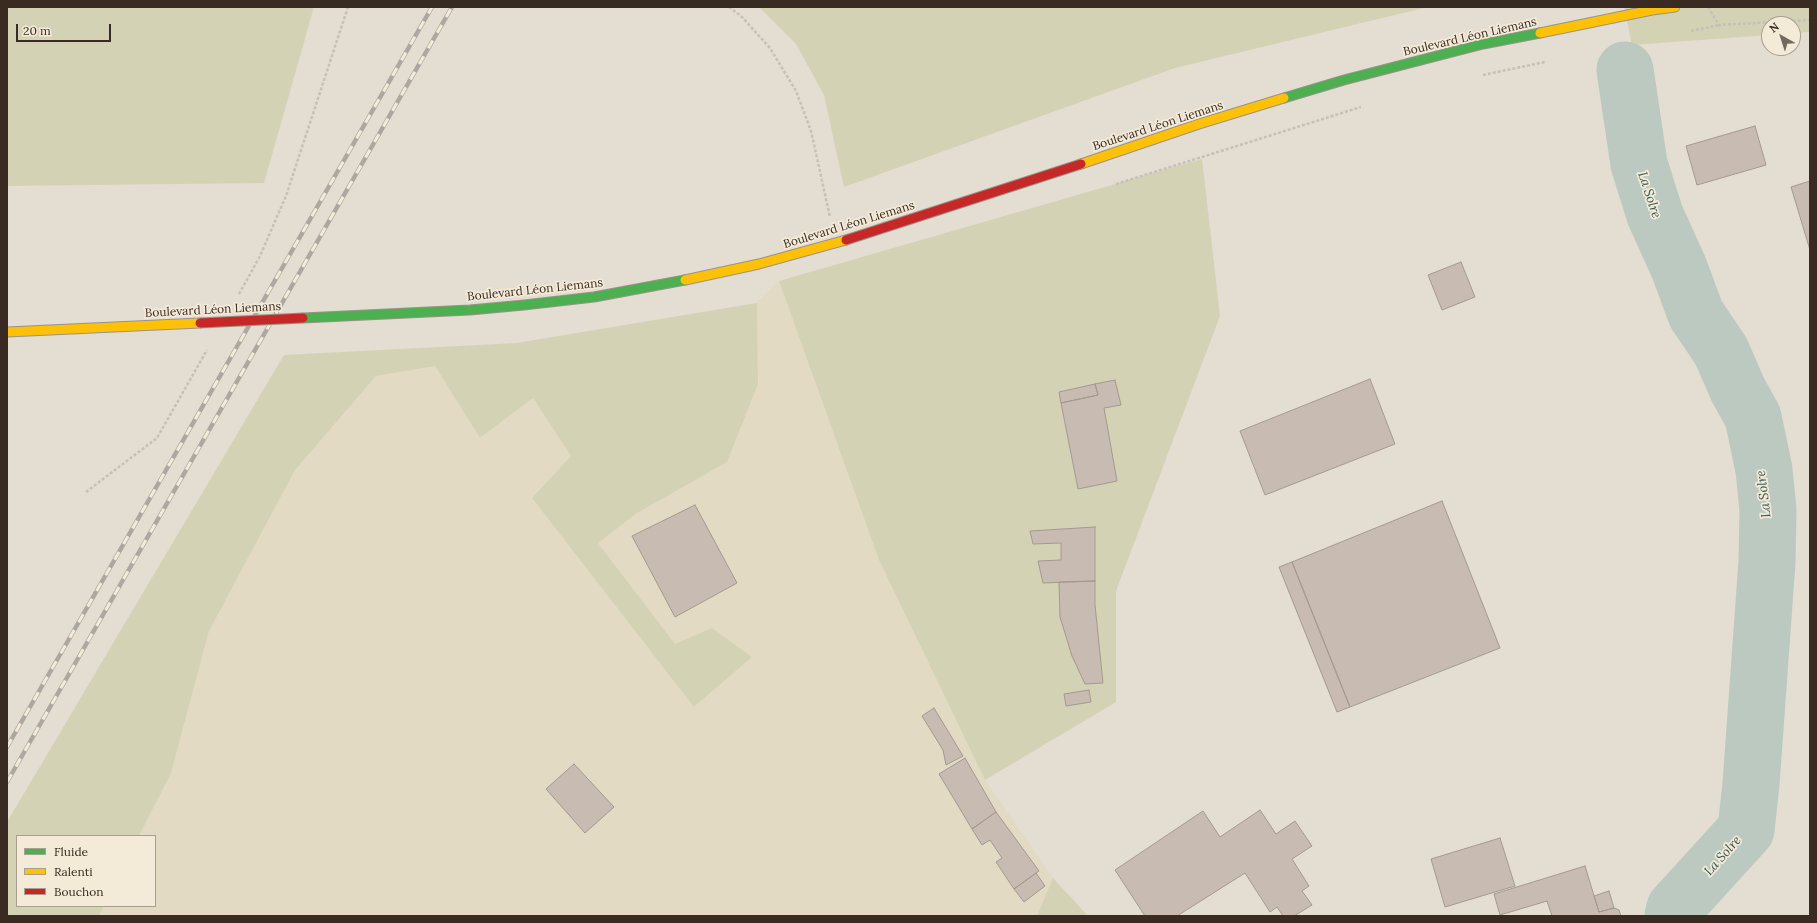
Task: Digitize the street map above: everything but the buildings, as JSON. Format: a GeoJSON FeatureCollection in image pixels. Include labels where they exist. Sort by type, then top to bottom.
{"type":"FeatureCollection","features":[{"type":"Feature","properties":{"kind":"main road","name":"Boulevard Léon Liemans"},"geometry":{"type":"LineString","coordinates":[[7,332],[470,310],[594,297],[702,277],[759,264],[836,243],[1015,186],[1198,124],[1344,80],[1483,44],[1652,10],[1675,7]]}},
{"type":"Feature","properties":{"kind":"path"},"geometry":{"type":"LineString","coordinates":[[237,297],[260,256],[286,196],[348,7]]}},
{"type":"Feature","properties":{"kind":"path"},"geometry":{"type":"LineString","coordinates":[[729,7],[741,16],[770,48],[796,91],[811,131],[836,243]]}},
{"type":"Feature","properties":{"kind":"path"},"geometry":{"type":"LineString","coordinates":[[1708,7],[1719,25],[1810,20]]}},
{"type":"Feature","properties":{"kind":"path"},"geometry":{"type":"LineString","coordinates":[[86,492],[157,438],[210,344]]}},
{"type":"Feature","properties":{"kind":"shaded area"},"geometry":{"type":"Polygon","coordinates":[[[7,7],[314,7],[264,183],[7,186],[7,7]]]}},
{"type":"Feature","properties":{"kind":"shaded area"},"geometry":{"type":"Polygon","coordinates":[[[759,7],[1428,7],[1175,68],[844,187],[824,95],[796,44],[759,7]]]}},
{"type":"Feature","properties":{"kind":"shaded area"},"geometry":{"type":"Polygon","coordinates":[[[1624,7],[1810,7],[1810,32],[1801,33],[1801,16],[1761,16],[1761,36],[1632,45],[1624,7]]]}},
{"type":"Feature","properties":{"kind":"shaded area"},"geometry":{"type":"Polygon","coordinates":[[[1202,159],[1220,316],[1116,591],[1116,702],[985,780],[879,560],[779,281],[1202,159]]]}},
{"type":"Feature","properties":{"kind":"shaded area"},"geometry":{"type":"Polygon","coordinates":[[[779,281],[879,560],[985,780],[1053,878],[1037,916],[99,916],[104,907],[156,907],[156,835],[140,835],[171,773],[209,631],[295,470],[376,376],[435,366],[480,438],[533,398],[571,456],[532,498],[695,707],[752,657],[712,628],[675,644],[598,543],[637,513],[758,384],[757,303],[779,281]]]}},
{"type":"Feature","properties":{"kind":"shaded area"},"geometry":{"type":"Polygon","coordinates":[[[757,303],[758,384],[727,462],[637,513],[598,543],[675,644],[712,628],[752,657],[694,707],[532,498],[571,456],[533,398],[480,438],[435,366],[376,376],[295,470],[209,631],[171,773],[140,835],[16,835],[16,907],[104,907],[99,916],[7,916],[7,822],[284,355],[517,343],[757,303]]]}},
{"type":"Feature","properties":{"kind":"shaded area"},"geometry":{"type":"Polygon","coordinates":[[[1053,878],[1088,916],[1037,916],[1053,878]]]}},
{"type":"Feature","properties":{"kind":"waterway","name":"La Solre"},"geometry":{"type":"LineString","coordinates":[[1625,70],[1639,164],[1655,215],[1679,268],[1696,314],[1721,351],[1738,390],[1753,417],[1764,470],[1768,510],[1767,562],[1751,784],[1746,830],[1675,908],[1673,916]]}},
{"type":"Feature","properties":{"kind":"railway"},"geometry":{"type":"LineString","coordinates":[[7,747],[432,7]]}},
{"type":"Feature","properties":{"kind":"railway"},"geometry":{"type":"LineString","coordinates":[[7,782],[452,7]]}},
{"type":"Feature","properties":{"kind":"traffic: fast"},"geometry":{"type":"LineString","coordinates":[[1284,98],[1344,80],[1483,44],[1540,33]]}},
{"type":"Feature","properties":{"kind":"traffic: fast"},"geometry":{"type":"LineString","coordinates":[[303,318],[470,310],[524,305],[594,297],[685,280]]}},
{"type":"Feature","properties":{"kind":"traffic: slow"},"geometry":{"type":"LineString","coordinates":[[1540,33],[1652,10],[1675,7]]}},
{"type":"Feature","properties":{"kind":"traffic: slow"},"geometry":{"type":"LineString","coordinates":[[1081,164],[1199,124],[1284,98]]}},
{"type":"Feature","properties":{"kind":"traffic: slow"},"geometry":{"type":"LineString","coordinates":[[685,280],[759,264],[846,240]]}},
{"type":"Feature","properties":{"kind":"traffic: slow"},"geometry":{"type":"LineString","coordinates":[[7,332],[200,323]]}},
{"type":"Feature","properties":{"kind":"traffic: jam"},"geometry":{"type":"LineString","coordinates":[[846,240],[1081,164]]}},
{"type":"Feature","properties":{"kind":"traffic: jam"},"geometry":{"type":"LineString","coordinates":[[200,323],[303,318]]}}]}
